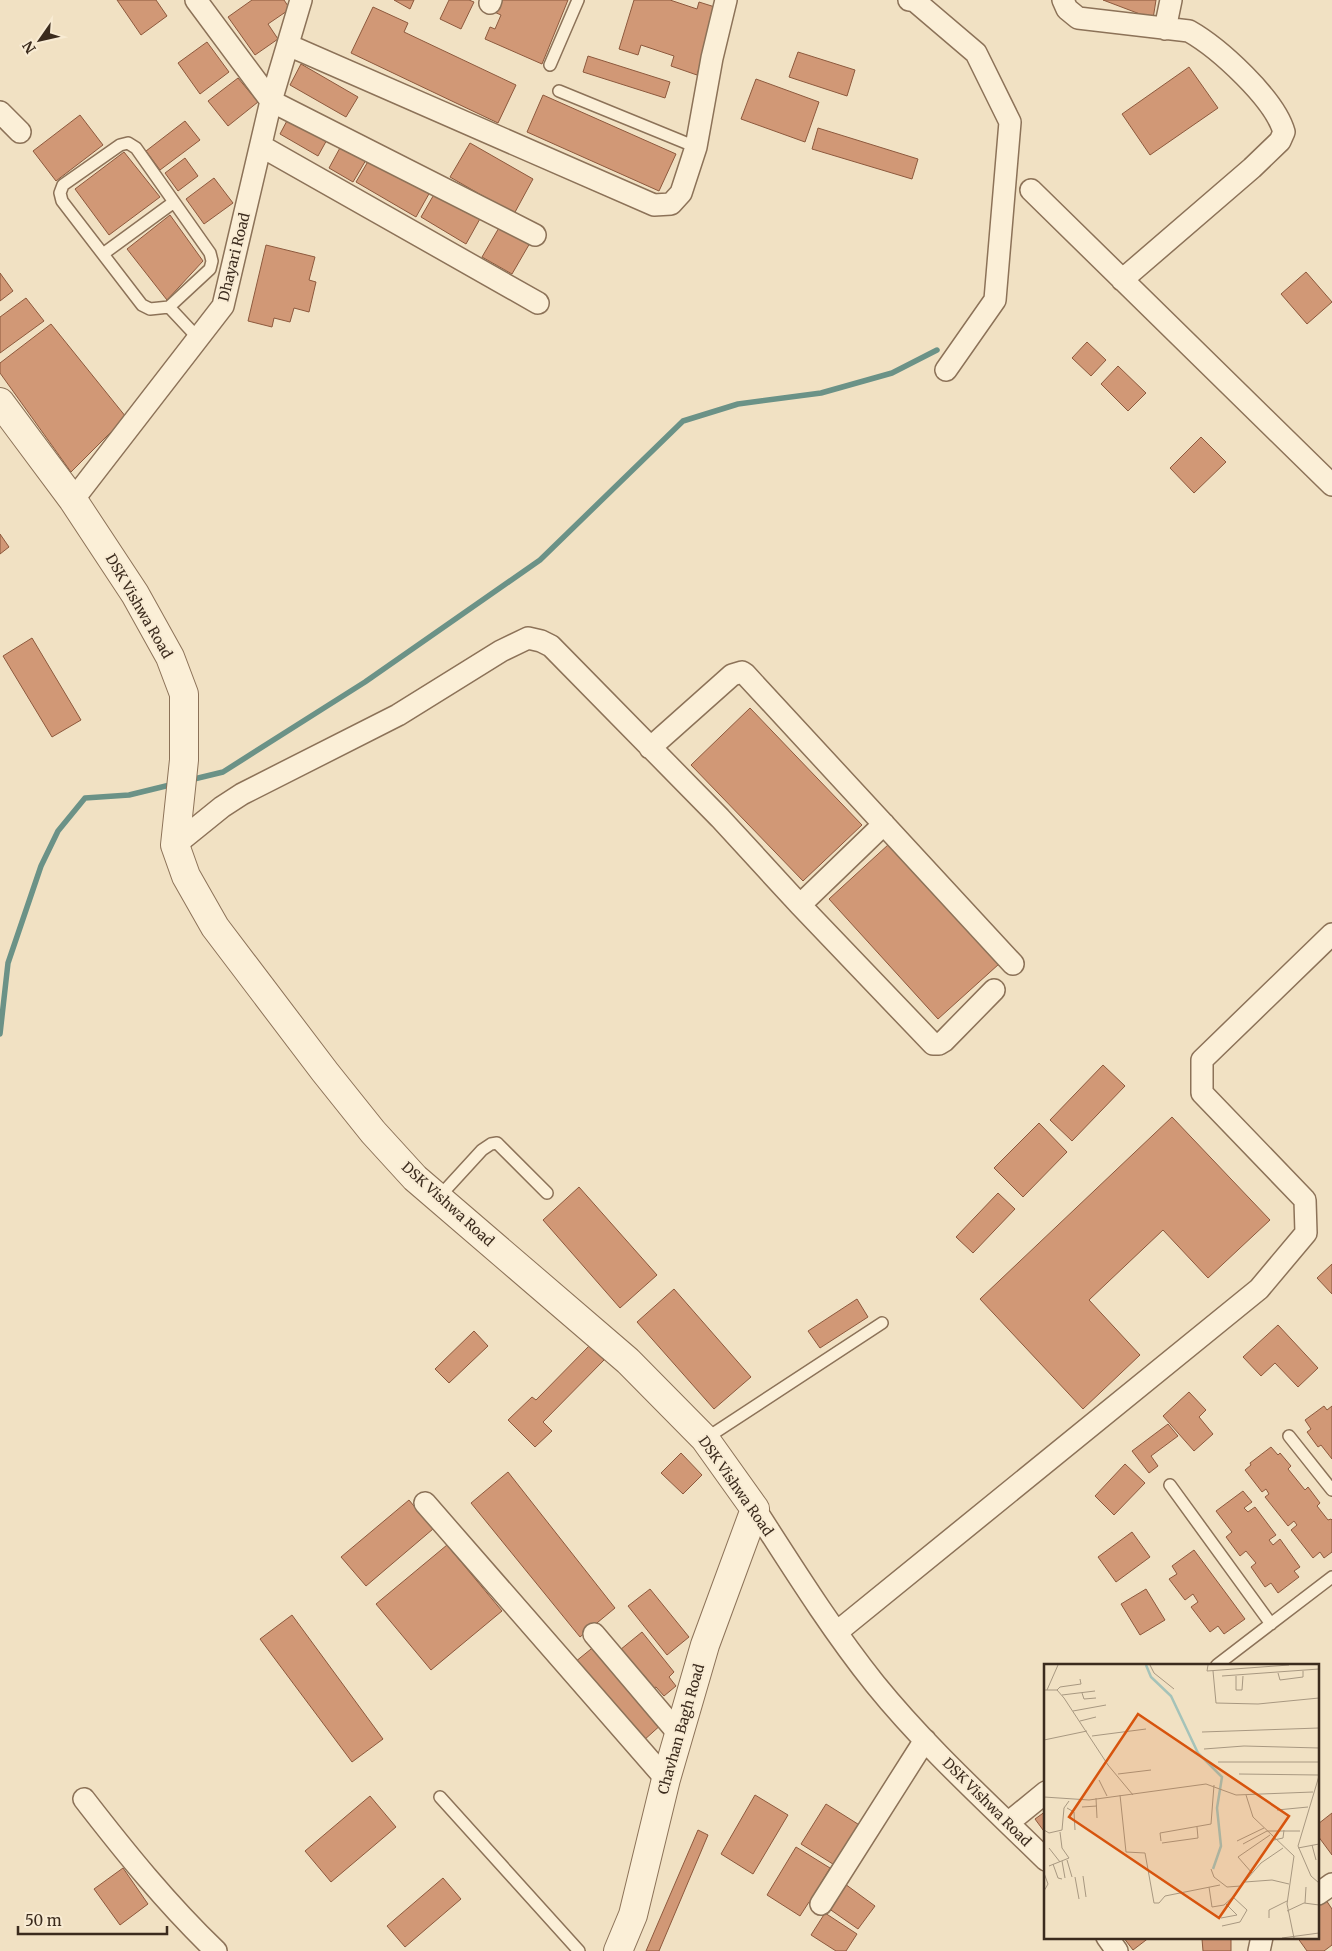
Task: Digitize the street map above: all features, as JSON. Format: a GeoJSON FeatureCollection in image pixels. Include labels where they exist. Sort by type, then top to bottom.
{"type":"FeatureCollection","features":[{"type":"Feature","properties":{"kind":"street"},"geometry":{"type":"LineString","coordinates":[[196,0],[271,101],[535,235]]}},
{"type":"Feature","properties":{"kind":"street","name":"Dhayari Road"},"geometry":{"type":"LineString","coordinates":[[73,500],[223,306],[271,101],[301,0]]}},
{"type":"Feature","properties":{"kind":"street"},"geometry":{"type":"LineString","coordinates":[[288,45],[654,205],[671,204],[681,193],[696,147],[712,58],[726,0]]}},
{"type":"Feature","properties":{"kind":"street"},"geometry":{"type":"LineString","coordinates":[[912,0],[976,54],[1010,122],[995,300],[946,370]]}},
{"type":"Feature","properties":{"kind":"street"},"geometry":{"type":"LineString","coordinates":[[1064,0],[1067,9],[1078,18],[1189,31],[1224,56],[1275,111],[1284,132],[1280,141],[1252,168],[1122,280]]}},
{"type":"Feature","properties":{"kind":"street"},"geometry":{"type":"LineString","coordinates":[[1165,29],[1171,0]]}},
{"type":"Feature","properties":{"kind":"street"},"geometry":{"type":"LineString","coordinates":[[0,112],[20,132]]}},
{"type":"Feature","properties":{"kind":"street"},"geometry":{"type":"LineString","coordinates":[[261,146],[538,303]]}},
{"type":"Feature","properties":{"kind":"street"},"geometry":{"type":"LineString","coordinates":[[1030,190],[1332,485]]}},
{"type":"Feature","properties":{"kind":"street","name":"DSK Vishwa Road"},"geometry":{"type":"LineString","coordinates":[[0,402],[73,500],[135,594],[170,657],[184,694],[184,760],[176,834],[186,876],[220,934],[325,1072],[414,1178],[628,1361],[705,1439],[837,1632],[875,1684],[925,1740],[1044,1858]]}},
{"type":"Feature","properties":{"kind":"street"},"geometry":{"type":"LineString","coordinates":[[176,834],[242,794],[398,715],[485,661],[528,638],[541,641],[550,646],[720,818],[933,1044],[939,1044],[944,1041],[994,990]]}},
{"type":"Feature","properties":{"kind":"street"},"geometry":{"type":"LineString","coordinates":[[650,748],[732,675],[742,672],[1013,964]]}},
{"type":"Feature","properties":{"kind":"street"},"geometry":{"type":"LineString","coordinates":[[800,905],[884,824]]}},
{"type":"Feature","properties":{"kind":"street"},"geometry":{"type":"LineString","coordinates":[[837,1632],[1259,1290],[1306,1233],[1305,1200],[1202,1093],[1202,1060],[1332,934]]}},
{"type":"Feature","properties":{"kind":"street"},"geometry":{"type":"LineString","coordinates":[[425,1503],[666,1779]]}},
{"type":"Feature","properties":{"kind":"street","name":"Chavhan Bagh Road"},"geometry":{"type":"LineString","coordinates":[[618,1951],[633,1915],[678,1733],[706,1645],[754,1509]]}},
{"type":"Feature","properties":{"kind":"street"},"geometry":{"type":"LineString","coordinates":[[594,1634],[678,1733]]}},
{"type":"Feature","properties":{"kind":"street"},"geometry":{"type":"LineString","coordinates":[[821,1904],[925,1740]]}},
{"type":"Feature","properties":{"kind":"street"},"geometry":{"type":"LineString","coordinates":[[1008,1823],[1044,1794]]}},
{"type":"Feature","properties":{"kind":"street"},"geometry":{"type":"LineString","coordinates":[[84,1799],[135,1865],[187,1924],[216,1951]]}},
{"type":"Feature","properties":{"kind":"street"},"geometry":{"type":"LineString","coordinates":[[1320,1893],[1332,1884]]}},
{"type":"Feature","properties":{"kind":"street"},"geometry":{"type":"LineString","coordinates":[[1108,1938],[1117,1951]]}},
{"type":"Feature","properties":{"kind":"street"},"geometry":{"type":"LineString","coordinates":[[1259,1951],[1262,1938]]}},
{"type":"Feature","properties":{"kind":"lane"},"geometry":{"type":"LineString","coordinates":[[550,65],[578,0]]}},
{"type":"Feature","properties":{"kind":"lane"},"geometry":{"type":"LineString","coordinates":[[559,91],[696,147]]}},
{"type":"Feature","properties":{"kind":"lane"},"geometry":{"type":"LineString","coordinates":[[128,143],[136,148],[210,253],[212,261],[210,269],[169,307],[150,309],[142,305],[103,254],[62,201],[60,194],[63,185],[120,145],[128,143]]}},
{"type":"Feature","properties":{"kind":"lane"},"geometry":{"type":"LineString","coordinates":[[103,254],[174,202]]}},
{"type":"Feature","properties":{"kind":"lane"},"geometry":{"type":"LineString","coordinates":[[169,307],[198,338]]}},
{"type":"Feature","properties":{"kind":"lane"},"geometry":{"type":"LineString","coordinates":[[438,1198],[482,1150],[496,1143],[547,1193]]}},
{"type":"Feature","properties":{"kind":"lane"},"geometry":{"type":"LineString","coordinates":[[705,1439],[882,1322]]}},
{"type":"Feature","properties":{"kind":"lane"},"geometry":{"type":"LineString","coordinates":[[1289,1436],[1332,1490]]}},
{"type":"Feature","properties":{"kind":"lane"},"geometry":{"type":"LineString","coordinates":[[1170,1485],[1271,1624]]}},
{"type":"Feature","properties":{"kind":"lane"},"geometry":{"type":"LineString","coordinates":[[1217,1664],[1332,1577]]}},
{"type":"Feature","properties":{"kind":"lane"},"geometry":{"type":"LineString","coordinates":[[440,1797],[579,1951]]}},
{"type":"Feature","properties":{"kind":"building"},"geometry":{"type":"Polygon","coordinates":[[[117,0],[156,0],[167,16],[141,35],[117,0]]]}},
{"type":"Feature","properties":{"kind":"building"},"geometry":{"type":"Polygon","coordinates":[[[252,0],[284,0],[290,9],[268,24],[278,39],[255,55],[228,17],[252,0]]]}},
{"type":"Feature","properties":{"kind":"building"},"geometry":{"type":"Polygon","coordinates":[[[394,0],[414,0],[410,9],[394,0]]]}},
{"type":"Feature","properties":{"kind":"building"},"geometry":{"type":"Polygon","coordinates":[[[449,0],[469,0],[474,2],[461,29],[440,19],[449,0]]]}},
{"type":"Feature","properties":{"kind":"building"},"geometry":{"type":"Polygon","coordinates":[[[496,0],[568,0],[542,64],[485,39],[490,27],[495,29],[501,15],[492,11],[496,0]]]}},
{"type":"Feature","properties":{"kind":"building"},"geometry":{"type":"Polygon","coordinates":[[[634,0],[670,0],[697,9],[699,2],[718,8],[697,75],[671,66],[674,56],[641,45],[638,55],[619,49],[634,0]]]}},
{"type":"Feature","properties":{"kind":"building"},"geometry":{"type":"Polygon","coordinates":[[[1103,0],[1156,0],[1153,19],[1103,0]]]}},
{"type":"Feature","properties":{"kind":"building"},"geometry":{"type":"Polygon","coordinates":[[[373,7],[408,23],[404,32],[516,85],[498,123],[351,53],[373,7]]]}},
{"type":"Feature","properties":{"kind":"building"},"geometry":{"type":"Polygon","coordinates":[[[207,42],[229,72],[200,94],[178,63],[207,42]]]}},
{"type":"Feature","properties":{"kind":"building"},"geometry":{"type":"Polygon","coordinates":[[[798,52],[855,70],[847,96],[789,77],[798,52]]]}},
{"type":"Feature","properties":{"kind":"building"},"geometry":{"type":"Polygon","coordinates":[[[588,56],[670,82],[665,98],[583,72],[588,56]]]}},
{"type":"Feature","properties":{"kind":"building"},"geometry":{"type":"Polygon","coordinates":[[[301,64],[358,97],[346,117],[290,85],[301,64]]]}},
{"type":"Feature","properties":{"kind":"building"},"geometry":{"type":"Polygon","coordinates":[[[1189,67],[1218,108],[1150,155],[1122,114],[1189,67]]]}},
{"type":"Feature","properties":{"kind":"building"},"geometry":{"type":"Polygon","coordinates":[[[238,78],[258,102],[228,126],[208,101],[238,78]]]}},
{"type":"Feature","properties":{"kind":"building"},"geometry":{"type":"Polygon","coordinates":[[[756,79],[819,102],[805,142],[741,119],[756,79]]]}},
{"type":"Feature","properties":{"kind":"building"},"geometry":{"type":"Polygon","coordinates":[[[543,95],[676,154],[659,191],[527,132],[543,95]]]}},
{"type":"Feature","properties":{"kind":"building"},"geometry":{"type":"Polygon","coordinates":[[[80,115],[103,145],[56,181],[33,151],[80,115]]]}},
{"type":"Feature","properties":{"kind":"building"},"geometry":{"type":"Polygon","coordinates":[[[290,115],[329,136],[318,156],[280,134],[290,115]]]}},
{"type":"Feature","properties":{"kind":"building"},"geometry":{"type":"Polygon","coordinates":[[[185,121],[200,140],[160,170],[146,151],[185,121]]]}},
{"type":"Feature","properties":{"kind":"building"},"geometry":{"type":"Polygon","coordinates":[[[818,128],[918,159],[912,179],[812,149],[818,128]]]}},
{"type":"Feature","properties":{"kind":"building"},"geometry":{"type":"Polygon","coordinates":[[[470,143],[533,179],[514,214],[450,177],[470,143]]]}},
{"type":"Feature","properties":{"kind":"building"},"geometry":{"type":"Polygon","coordinates":[[[341,146],[366,160],[353,182],[329,168],[341,146]]]}},
{"type":"Feature","properties":{"kind":"building"},"geometry":{"type":"Polygon","coordinates":[[[124,152],[160,197],[109,235],[75,189],[124,152]]]}},
{"type":"Feature","properties":{"kind":"building"},"geometry":{"type":"Polygon","coordinates":[[[185,158],[198,176],[178,191],[165,173],[185,158]]]}},
{"type":"Feature","properties":{"kind":"building"},"geometry":{"type":"Polygon","coordinates":[[[370,158],[430,192],[416,217],[356,182],[370,158]]]}},
{"type":"Feature","properties":{"kind":"building"},"geometry":{"type":"Polygon","coordinates":[[[214,178],[233,203],[204,224],[186,199],[214,178]]]}},
{"type":"Feature","properties":{"kind":"building"},"geometry":{"type":"Polygon","coordinates":[[[436,191],[481,217],[466,244],[421,217],[436,191]]]}},
{"type":"Feature","properties":{"kind":"building"},"geometry":{"type":"Polygon","coordinates":[[[170,215],[203,261],[167,300],[127,249],[170,215]]]}},
{"type":"Feature","properties":{"kind":"building"},"geometry":{"type":"Polygon","coordinates":[[[500,226],[530,243],[512,274],[482,257],[500,226]]]}},
{"type":"Feature","properties":{"kind":"building"},"geometry":{"type":"Polygon","coordinates":[[[266,245],[315,257],[309,280],[316,282],[309,312],[294,308],[290,322],[274,318],[272,327],[248,321],[266,245]]]}},
{"type":"Feature","properties":{"kind":"building"},"geometry":{"type":"Polygon","coordinates":[[[1306,272],[1332,302],[1307,324],[1281,294],[1306,272]]]}},
{"type":"Feature","properties":{"kind":"building"},"geometry":{"type":"Polygon","coordinates":[[[0,273],[13,291],[0,301],[0,273]]]}},
{"type":"Feature","properties":{"kind":"building"},"geometry":{"type":"Polygon","coordinates":[[[26,298],[44,321],[0,353],[0,317],[26,298]]]}},
{"type":"Feature","properties":{"kind":"building"},"geometry":{"type":"Polygon","coordinates":[[[51,324],[126,417],[71,472],[0,373],[0,363],[51,324]]]}},
{"type":"Feature","properties":{"kind":"building"},"geometry":{"type":"Polygon","coordinates":[[[1087,342],[1106,360],[1091,376],[1072,358],[1087,342]]]}},
{"type":"Feature","properties":{"kind":"building"},"geometry":{"type":"Polygon","coordinates":[[[1118,366],[1146,393],[1128,411],[1101,384],[1118,366]]]}},
{"type":"Feature","properties":{"kind":"building"},"geometry":{"type":"Polygon","coordinates":[[[1201,437],[1226,462],[1194,493],[1170,468],[1201,437]]]}},
{"type":"Feature","properties":{"kind":"building"},"geometry":{"type":"Polygon","coordinates":[[[0,534],[9,547],[0,554],[0,534]]]}},
{"type":"Feature","properties":{"kind":"building"},"geometry":{"type":"Polygon","coordinates":[[[32,638],[81,720],[52,737],[3,656],[32,638]]]}},
{"type":"Feature","properties":{"kind":"building"},"geometry":{"type":"Polygon","coordinates":[[[750,708],[862,825],[803,881],[691,765],[750,708]]]}},
{"type":"Feature","properties":{"kind":"building"},"geometry":{"type":"Polygon","coordinates":[[[889,844],[999,964],[938,1019],[829,899],[889,844]]]}},
{"type":"Feature","properties":{"kind":"building"},"geometry":{"type":"Polygon","coordinates":[[[1103,1065],[1125,1086],[1072,1141],[1050,1120],[1103,1065]]]}},
{"type":"Feature","properties":{"kind":"building"},"geometry":{"type":"Polygon","coordinates":[[[1172,1117],[1270,1220],[1208,1278],[1163,1230],[1089,1300],[1140,1355],[1083,1409],[980,1299],[1172,1117]]]}},
{"type":"Feature","properties":{"kind":"building"},"geometry":{"type":"Polygon","coordinates":[[[1039,1123],[1067,1152],[1023,1197],[994,1168],[1039,1123]]]}},
{"type":"Feature","properties":{"kind":"building"},"geometry":{"type":"Polygon","coordinates":[[[579,1187],[657,1275],[620,1308],[543,1220],[579,1187]]]}},
{"type":"Feature","properties":{"kind":"building"},"geometry":{"type":"Polygon","coordinates":[[[998,1193],[1015,1209],[973,1253],[956,1237],[998,1193]]]}},
{"type":"Feature","properties":{"kind":"building"},"geometry":{"type":"Polygon","coordinates":[[[1332,1264],[1332,1294],[1317,1278],[1332,1264]]]}},
{"type":"Feature","properties":{"kind":"building"},"geometry":{"type":"Polygon","coordinates":[[[674,1289],[751,1377],[714,1409],[637,1322],[674,1289]]]}},
{"type":"Feature","properties":{"kind":"building"},"geometry":{"type":"Polygon","coordinates":[[[857,1299],[868,1317],[820,1348],[808,1331],[857,1299]]]}},
{"type":"Feature","properties":{"kind":"building"},"geometry":{"type":"Polygon","coordinates":[[[1278,1325],[1318,1368],[1298,1387],[1275,1363],[1261,1376],[1243,1357],[1278,1325]]]}},
{"type":"Feature","properties":{"kind":"building"},"geometry":{"type":"Polygon","coordinates":[[[474,1331],[488,1346],[449,1383],[435,1369],[474,1331]]]}},
{"type":"Feature","properties":{"kind":"building"},"geometry":{"type":"Polygon","coordinates":[[[589,1346],[604,1360],[543,1422],[552,1431],[535,1447],[508,1420],[532,1397],[536,1400],[589,1346]]]}},
{"type":"Feature","properties":{"kind":"building"},"geometry":{"type":"Polygon","coordinates":[[[1189,1392],[1206,1410],[1199,1417],[1213,1434],[1194,1451],[1163,1416],[1189,1392]]]}},
{"type":"Feature","properties":{"kind":"building"},"geometry":{"type":"Polygon","coordinates":[[[1324,1406],[1327,1410],[1332,1406],[1332,1459],[1321,1445],[1318,1447],[1307,1432],[1311,1429],[1305,1420],[1324,1406]]]}},
{"type":"Feature","properties":{"kind":"building"},"geometry":{"type":"Polygon","coordinates":[[[1168,1424],[1178,1436],[1151,1456],[1158,1466],[1149,1473],[1132,1451],[1168,1424]]]}},
{"type":"Feature","properties":{"kind":"building"},"geometry":{"type":"Polygon","coordinates":[[[1271,1447],[1278,1455],[1280,1453],[1291,1466],[1288,1469],[1305,1490],[1308,1487],[1320,1503],[1317,1506],[1328,1520],[1332,1520],[1332,1552],[1324,1558],[1320,1552],[1313,1558],[1291,1530],[1297,1525],[1294,1521],[1288,1526],[1265,1497],[1269,1494],[1266,1489],[1262,1492],[1245,1470],[1251,1465],[1250,1463],[1271,1447]]]}},
{"type":"Feature","properties":{"kind":"building"},"geometry":{"type":"Polygon","coordinates":[[[681,1453],[702,1475],[683,1494],[661,1473],[681,1453]]]}},
{"type":"Feature","properties":{"kind":"building"},"geometry":{"type":"Polygon","coordinates":[[[1125,1464],[1145,1483],[1114,1515],[1095,1496],[1125,1464]]]}},
{"type":"Feature","properties":{"kind":"building"},"geometry":{"type":"Polygon","coordinates":[[[508,1472],[615,1608],[580,1637],[471,1503],[508,1472]]]}},
{"type":"Feature","properties":{"kind":"building"},"geometry":{"type":"Polygon","coordinates":[[[1243,1491],[1252,1502],[1244,1508],[1248,1512],[1255,1507],[1276,1535],[1269,1540],[1273,1545],[1280,1539],[1300,1567],[1294,1571],[1299,1577],[1278,1593],[1271,1583],[1265,1587],[1251,1567],[1256,1563],[1246,1551],[1240,1556],[1226,1537],[1232,1532],[1216,1511],[1243,1491]]]}},
{"type":"Feature","properties":{"kind":"building"},"geometry":{"type":"Polygon","coordinates":[[[409,1500],[433,1529],[366,1586],[341,1557],[409,1500]]]}},
{"type":"Feature","properties":{"kind":"building"},"geometry":{"type":"Polygon","coordinates":[[[1132,1532],[1150,1557],[1116,1582],[1098,1557],[1132,1532]]]}},
{"type":"Feature","properties":{"kind":"building"},"geometry":{"type":"Polygon","coordinates":[[[447,1545],[502,1611],[431,1670],[376,1604],[447,1545]]]}},
{"type":"Feature","properties":{"kind":"building"},"geometry":{"type":"Polygon","coordinates":[[[1194,1550],[1245,1619],[1224,1634],[1218,1626],[1210,1632],[1191,1607],[1198,1602],[1193,1594],[1185,1600],[1169,1579],[1177,1574],[1172,1566],[1194,1550]]]}},
{"type":"Feature","properties":{"kind":"building"},"geometry":{"type":"Polygon","coordinates":[[[650,1589],[689,1637],[667,1655],[628,1606],[650,1589]]]}},
{"type":"Feature","properties":{"kind":"building"},"geometry":{"type":"Polygon","coordinates":[[[1146,1589],[1165,1620],[1140,1635],[1121,1604],[1146,1589]]]}},
{"type":"Feature","properties":{"kind":"building"},"geometry":{"type":"Polygon","coordinates":[[[292,1615],[383,1739],[352,1762],[260,1639],[292,1615]]]}},
{"type":"Feature","properties":{"kind":"building"},"geometry":{"type":"Polygon","coordinates":[[[642,1632],[674,1672],[669,1677],[676,1686],[664,1696],[656,1687],[654,1688],[643,1674],[640,1677],[615,1654],[642,1632]]]}},
{"type":"Feature","properties":{"kind":"building"},"geometry":{"type":"Polygon","coordinates":[[[596,1645],[663,1723],[643,1741],[575,1662],[596,1645]]]}},
{"type":"Feature","properties":{"kind":"building"},"geometry":{"type":"Polygon","coordinates":[[[755,1795],[788,1815],[753,1874],[721,1854],[755,1795]]]}},
{"type":"Feature","properties":{"kind":"building"},"geometry":{"type":"Polygon","coordinates":[[[370,1796],[396,1827],[331,1882],[305,1851],[370,1796]]]}},
{"type":"Feature","properties":{"kind":"building"},"geometry":{"type":"Polygon","coordinates":[[[826,1804],[861,1826],[836,1866],[801,1844],[826,1804]]]}},
{"type":"Feature","properties":{"kind":"building"},"geometry":{"type":"Polygon","coordinates":[[[1044,1812],[1044,1831],[1035,1819],[1044,1812]]]}},
{"type":"Feature","properties":{"kind":"building"},"geometry":{"type":"Polygon","coordinates":[[[1332,1813],[1332,1855],[1320,1839],[1320,1822],[1332,1813]]]}},
{"type":"Feature","properties":{"kind":"building"},"geometry":{"type":"Polygon","coordinates":[[[698,1830],[708,1835],[659,1951],[646,1951],[698,1830]]]}},
{"type":"Feature","properties":{"kind":"building"},"geometry":{"type":"Polygon","coordinates":[[[796,1847],[830,1868],[821,1883],[825,1885],[814,1904],[809,1902],[800,1916],[767,1895],[796,1847]]]}},
{"type":"Feature","properties":{"kind":"building"},"geometry":{"type":"Polygon","coordinates":[[[123,1868],[148,1904],[120,1925],[94,1889],[123,1868]]]}},
{"type":"Feature","properties":{"kind":"building"},"geometry":{"type":"Polygon","coordinates":[[[443,1878],[461,1899],[405,1947],[387,1926],[443,1878]]]}},
{"type":"Feature","properties":{"kind":"building"},"geometry":{"type":"Polygon","coordinates":[[[845,1884],[875,1906],[858,1929],[828,1908],[845,1884]]]}},
{"type":"Feature","properties":{"kind":"building"},"geometry":{"type":"Polygon","coordinates":[[[1326,1900],[1332,1909],[1332,1945],[1324,1951],[1307,1951],[1298,1938],[1320,1938],[1320,1904],[1326,1900]]]}},
{"type":"Feature","properties":{"kind":"building"},"geometry":{"type":"Polygon","coordinates":[[[825,1913],[857,1934],[846,1951],[836,1951],[811,1935],[825,1913]]]}},
{"type":"Feature","properties":{"kind":"building"},"geometry":{"type":"Polygon","coordinates":[[[1124,1938],[1149,1938],[1133,1950],[1124,1938]]]}},
{"type":"Feature","properties":{"kind":"building"},"geometry":{"type":"Polygon","coordinates":[[[1202,1939],[1231,1939],[1231,1951],[1203,1951],[1202,1939]]]}},
{"type":"Feature","properties":{"kind":"waterway"},"geometry":{"type":"LineString","coordinates":[[190,780],[223,772],[365,682],[540,560],[683,421],[738,404],[821,393],[892,373],[937,350]]}},
{"type":"Feature","properties":{"kind":"waterway"},"geometry":{"type":"LineString","coordinates":[[0,1034],[8,963],[41,866],[58,831],[85,798],[129,795],[174,784]]}}]}
